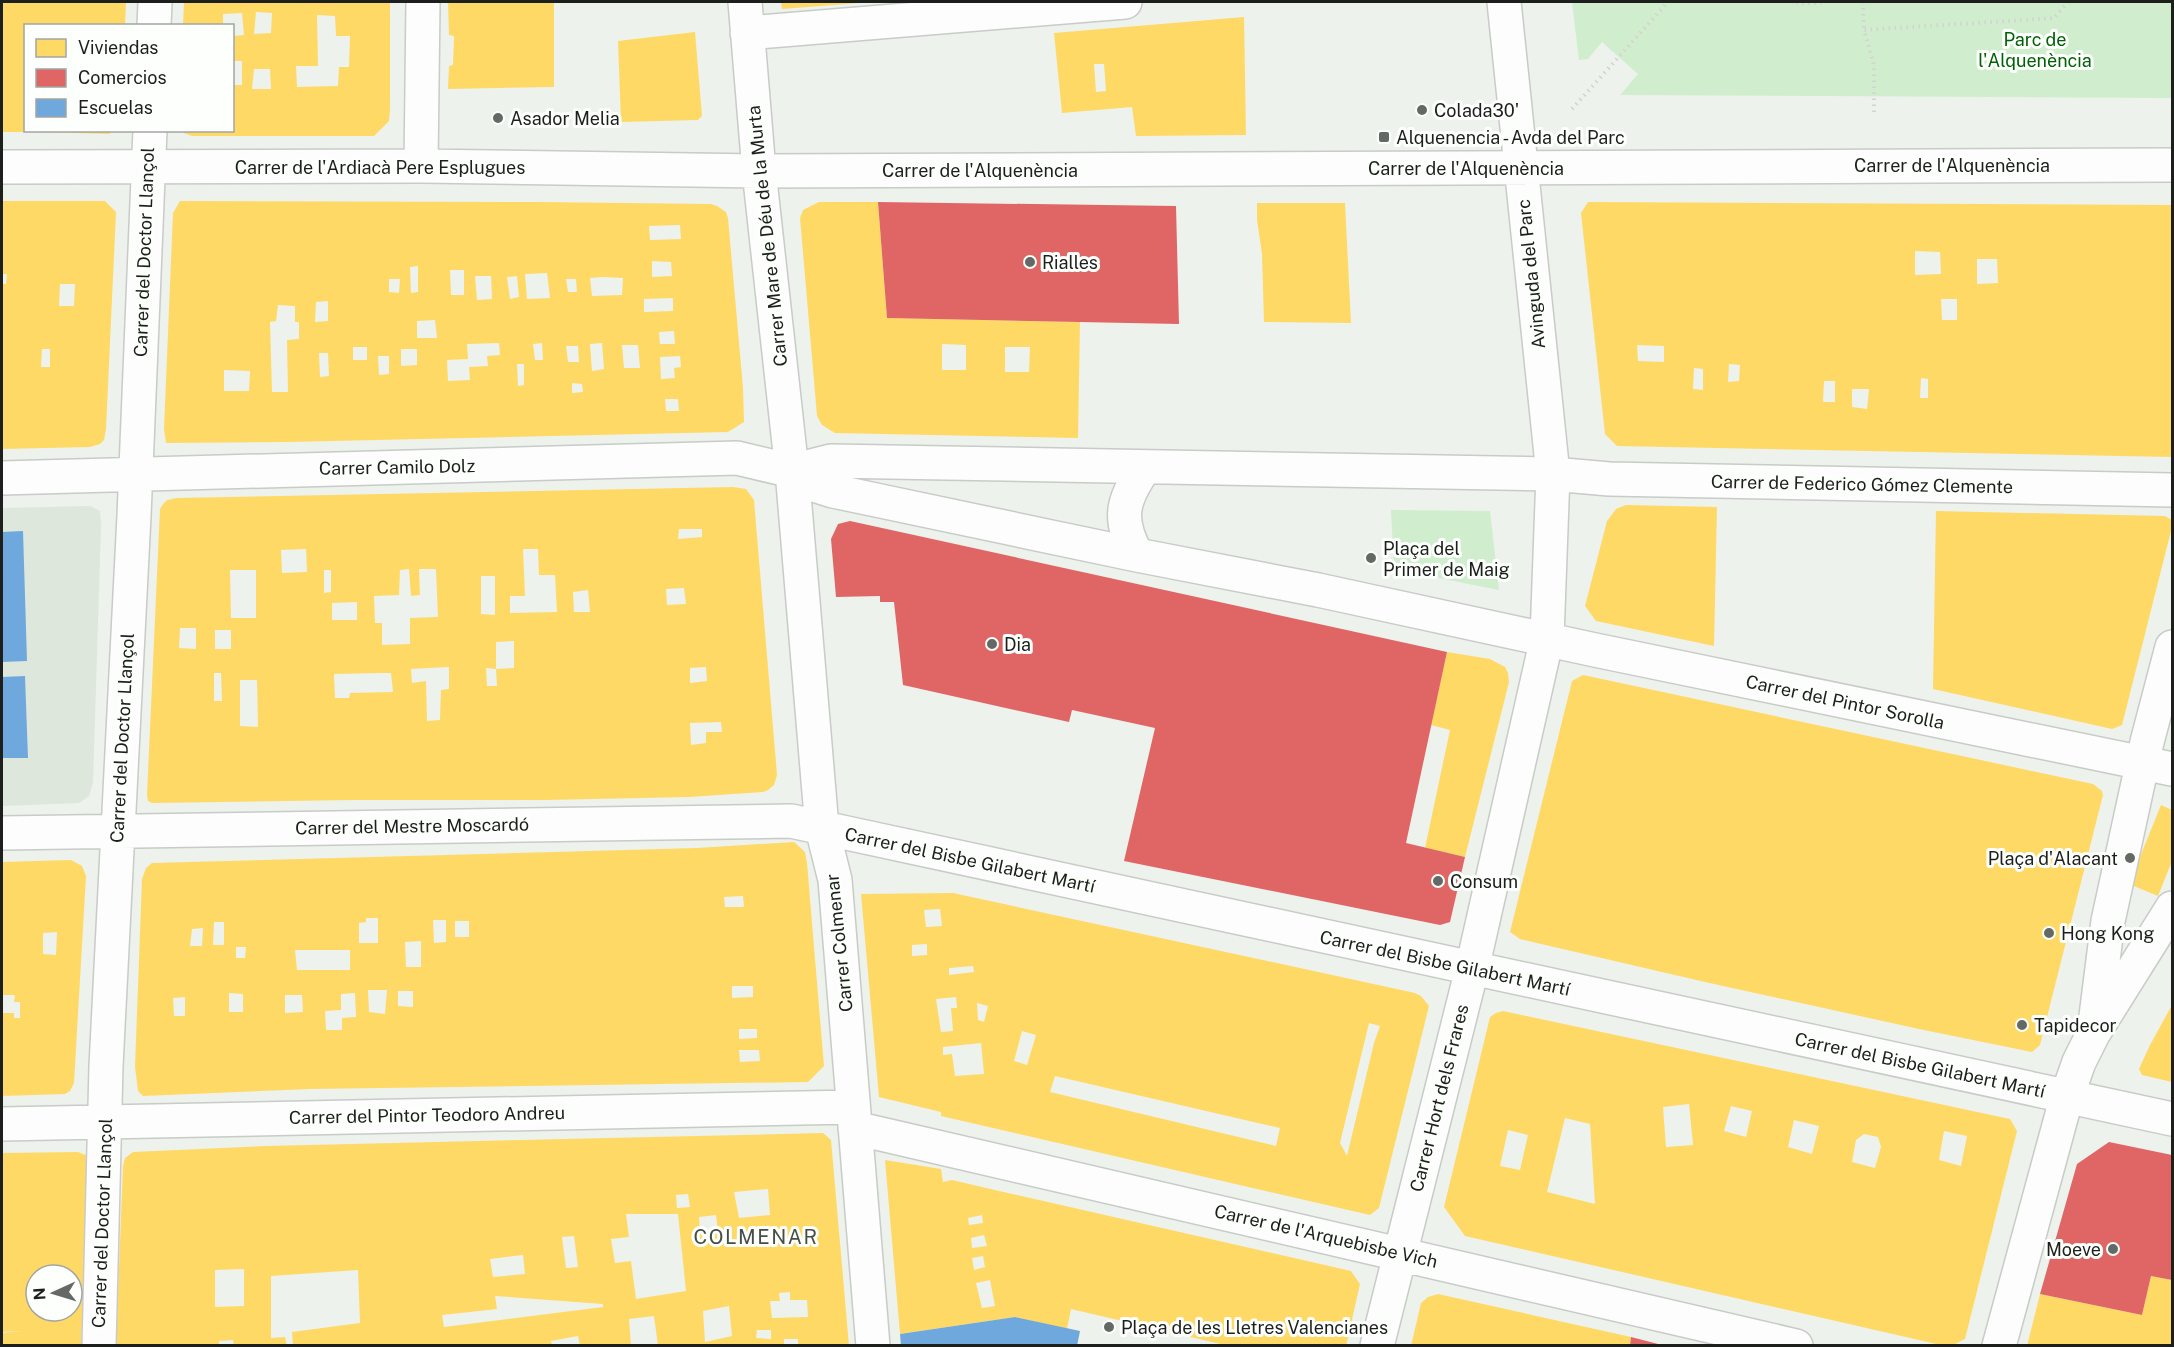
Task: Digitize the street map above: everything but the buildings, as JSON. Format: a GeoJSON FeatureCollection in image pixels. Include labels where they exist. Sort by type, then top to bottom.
{"type":"FeatureCollection","features":[{"type":"Feature","properties":{"kind":"street"},"geometry":{"type":"LineString","coordinates":[[154,24],[155,2]]}},
{"type":"Feature","properties":{"kind":"street"},"geometry":{"type":"LineString","coordinates":[[422,166],[423,2]]}},
{"type":"Feature","properties":{"kind":"street"},"geometry":{"type":"LineString","coordinates":[[746,17],[1125,2]]}},
{"type":"Feature","properties":{"kind":"street","name":"Avinguda del Parc"},"geometry":{"type":"LineString","coordinates":[[1504,2],[1552,474]]}},
{"type":"Feature","properties":{"kind":"street","name":"Carrer Mare de Déu de la Murta"},"geometry":{"type":"LineString","coordinates":[[746,17],[759,171],[792,471]]}},
{"type":"Feature","properties":{"kind":"street","name":"Carrer del Doctor Llançol"},"geometry":{"type":"LineString","coordinates":[[99,1346],[105,1122],[117,831],[150,132]]}},
{"type":"Feature","properties":{"kind":"street","name":"Carrer de l'Alquenència"},"geometry":{"type":"LineString","coordinates":[[759,171],[2172,165]]}},
{"type":"Feature","properties":{"kind":"street","name":"Carrer de l'Ardiacà Pere Esplugues"},"geometry":{"type":"LineString","coordinates":[[2,167],[422,166],[759,171]]}},
{"type":"Feature","properties":{"kind":"street","name":"Carrer Camilo Dolz"},"geometry":{"type":"LineString","coordinates":[[2,478],[737,458],[792,471]]}},
{"type":"Feature","properties":{"kind":"street"},"geometry":{"type":"LineString","coordinates":[[831,461],[1552,474],[1547,638],[834,491],[814,485],[792,471],[831,461]]}},
{"type":"Feature","properties":{"kind":"street"},"geometry":{"type":"LineString","coordinates":[[1137,555],[1127,537],[1124,520],[1125,502],[1131,487],[1145,467]]}},
{"type":"Feature","properties":{"kind":"street","name":"Carrer Colmenar"},"geometry":{"type":"LineString","coordinates":[[792,471],[822,828],[835,880],[873,1346]]}},
{"type":"Feature","properties":{"kind":"street","name":"Carrer de Federico Gómez Clemente"},"geometry":{"type":"LineString","coordinates":[[1552,474],[1609,479],[2172,490]]}},
{"type":"Feature","properties":{"kind":"street","name":"Carrer del Pintor Sorolla"},"geometry":{"type":"LineString","coordinates":[[1547,638],[1595,650],[2157,767]]}},
{"type":"Feature","properties":{"kind":"street","name":"Carrer Hort dels Frares"},"geometry":{"type":"LineString","coordinates":[[1377,1346],[1472,969],[1547,638]]}},
{"type":"Feature","properties":{"kind":"street"},"geometry":{"type":"LineString","coordinates":[[2094,1034],[2108,921],[2157,767],[2172,647]]}},
{"type":"Feature","properties":{"kind":"street","name":"Carrer del Mestre Moscardó"},"geometry":{"type":"LineString","coordinates":[[2,833],[791,821],[822,828]]}},
{"type":"Feature","properties":{"kind":"street","name":"Carrer del Bisbe Gilabert Martí"},"geometry":{"type":"LineString","coordinates":[[822,828],[2172,1119]]}},
{"type":"Feature","properties":{"kind":"street"},"geometry":{"type":"LineString","coordinates":[[1999,1346],[2067,1096],[2079,1062],[2172,908]]}},
{"type":"Feature","properties":{"kind":"street"},"geometry":{"type":"LineString","coordinates":[[2108,921],[2127,939],[2153,939]]}},
{"type":"Feature","properties":{"kind":"street","name":"Carrer del Pintor Teodoro Andreu"},"geometry":{"type":"LineString","coordinates":[[2,1124],[854,1117]]}},
{"type":"Feature","properties":{"kind":"street","name":"Carrer de l'Arquebisbe Vich"},"geometry":{"type":"LineString","coordinates":[[854,1117],[1400,1252],[1796,1346]]}},
{"type":"Feature","properties":{"kind":"path"},"geometry":{"type":"LineString","coordinates":[[1572,109],[1668,2]]}},
{"type":"Feature","properties":{"kind":"path"},"geometry":{"type":"LineString","coordinates":[[1797,2],[1799,4],[1824,2]]}},
{"type":"Feature","properties":{"kind":"path"},"geometry":{"type":"LineString","coordinates":[[1863,2],[1864,30],[1874,65],[1874,112]]}},
{"type":"Feature","properties":{"kind":"path"},"geometry":{"type":"LineString","coordinates":[[1864,30],[2054,18],[2068,2]]}},
{"type":"Feature","properties":{"kind":"shaded area"},"geometry":{"type":"Polygon","coordinates":[[[90,506],[100,511],[101,525],[93,783],[89,796],[79,803],[2,806],[2,508],[90,506]]]}},
{"type":"Feature","properties":{"kind":"green space","name":"Parc de l'Alquenència"},"geometry":{"type":"Polygon","coordinates":[[[1572,2],[2172,2],[2172,98],[1620,95],[1638,74],[1602,42],[1588,59],[1579,60],[1572,2]]]}},
{"type":"Feature","properties":{"kind":"green space"},"geometry":{"type":"Polygon","coordinates":[[[1391,510],[1490,511],[1499,590],[1394,569],[1391,510]]]}},
{"type":"Feature","properties":{"kind":"place","name":"Colada30'"},"geometry":{"type":"Point","coordinates":[1422,110]}},
{"type":"Feature","properties":{"kind":"place","name":"Asador Melia"},"geometry":{"type":"Point","coordinates":[498,118]}},
{"type":"Feature","properties":{"kind":"place","name":"Alquenencia - Avda del Parc"},"geometry":{"type":"Point","coordinates":[1384,137]}},
{"type":"Feature","properties":{"kind":"place","name":"Rialles"},"geometry":{"type":"Point","coordinates":[1030,262]}},
{"type":"Feature","properties":{"kind":"place","name":"Plaça del Primer de Maig"},"geometry":{"type":"Point","coordinates":[1371,558]}},
{"type":"Feature","properties":{"kind":"place","name":"Dia"},"geometry":{"type":"Point","coordinates":[992,644]}},
{"type":"Feature","properties":{"kind":"place","name":"Plaça d'Alacant"},"geometry":{"type":"Point","coordinates":[2130,858]}},
{"type":"Feature","properties":{"kind":"place","name":"Consum"},"geometry":{"type":"Point","coordinates":[1438,881]}},
{"type":"Feature","properties":{"kind":"place","name":"Hong Kong"},"geometry":{"type":"Point","coordinates":[2049,933]}},
{"type":"Feature","properties":{"kind":"place","name":"Tapidecor"},"geometry":{"type":"Point","coordinates":[2022,1025]}},
{"type":"Feature","properties":{"kind":"place","name":"Moeve"},"geometry":{"type":"Point","coordinates":[2113,1249]}},
{"type":"Feature","properties":{"kind":"place","name":"Plaça de les Lletres Valencianes"},"geometry":{"type":"Point","coordinates":[1109,1327]}},
{"type":"Feature","properties":{"kind":"district","name":"COLMENAR"},"geometry":{"type":"Point","coordinates":[756,1237]}}]}
